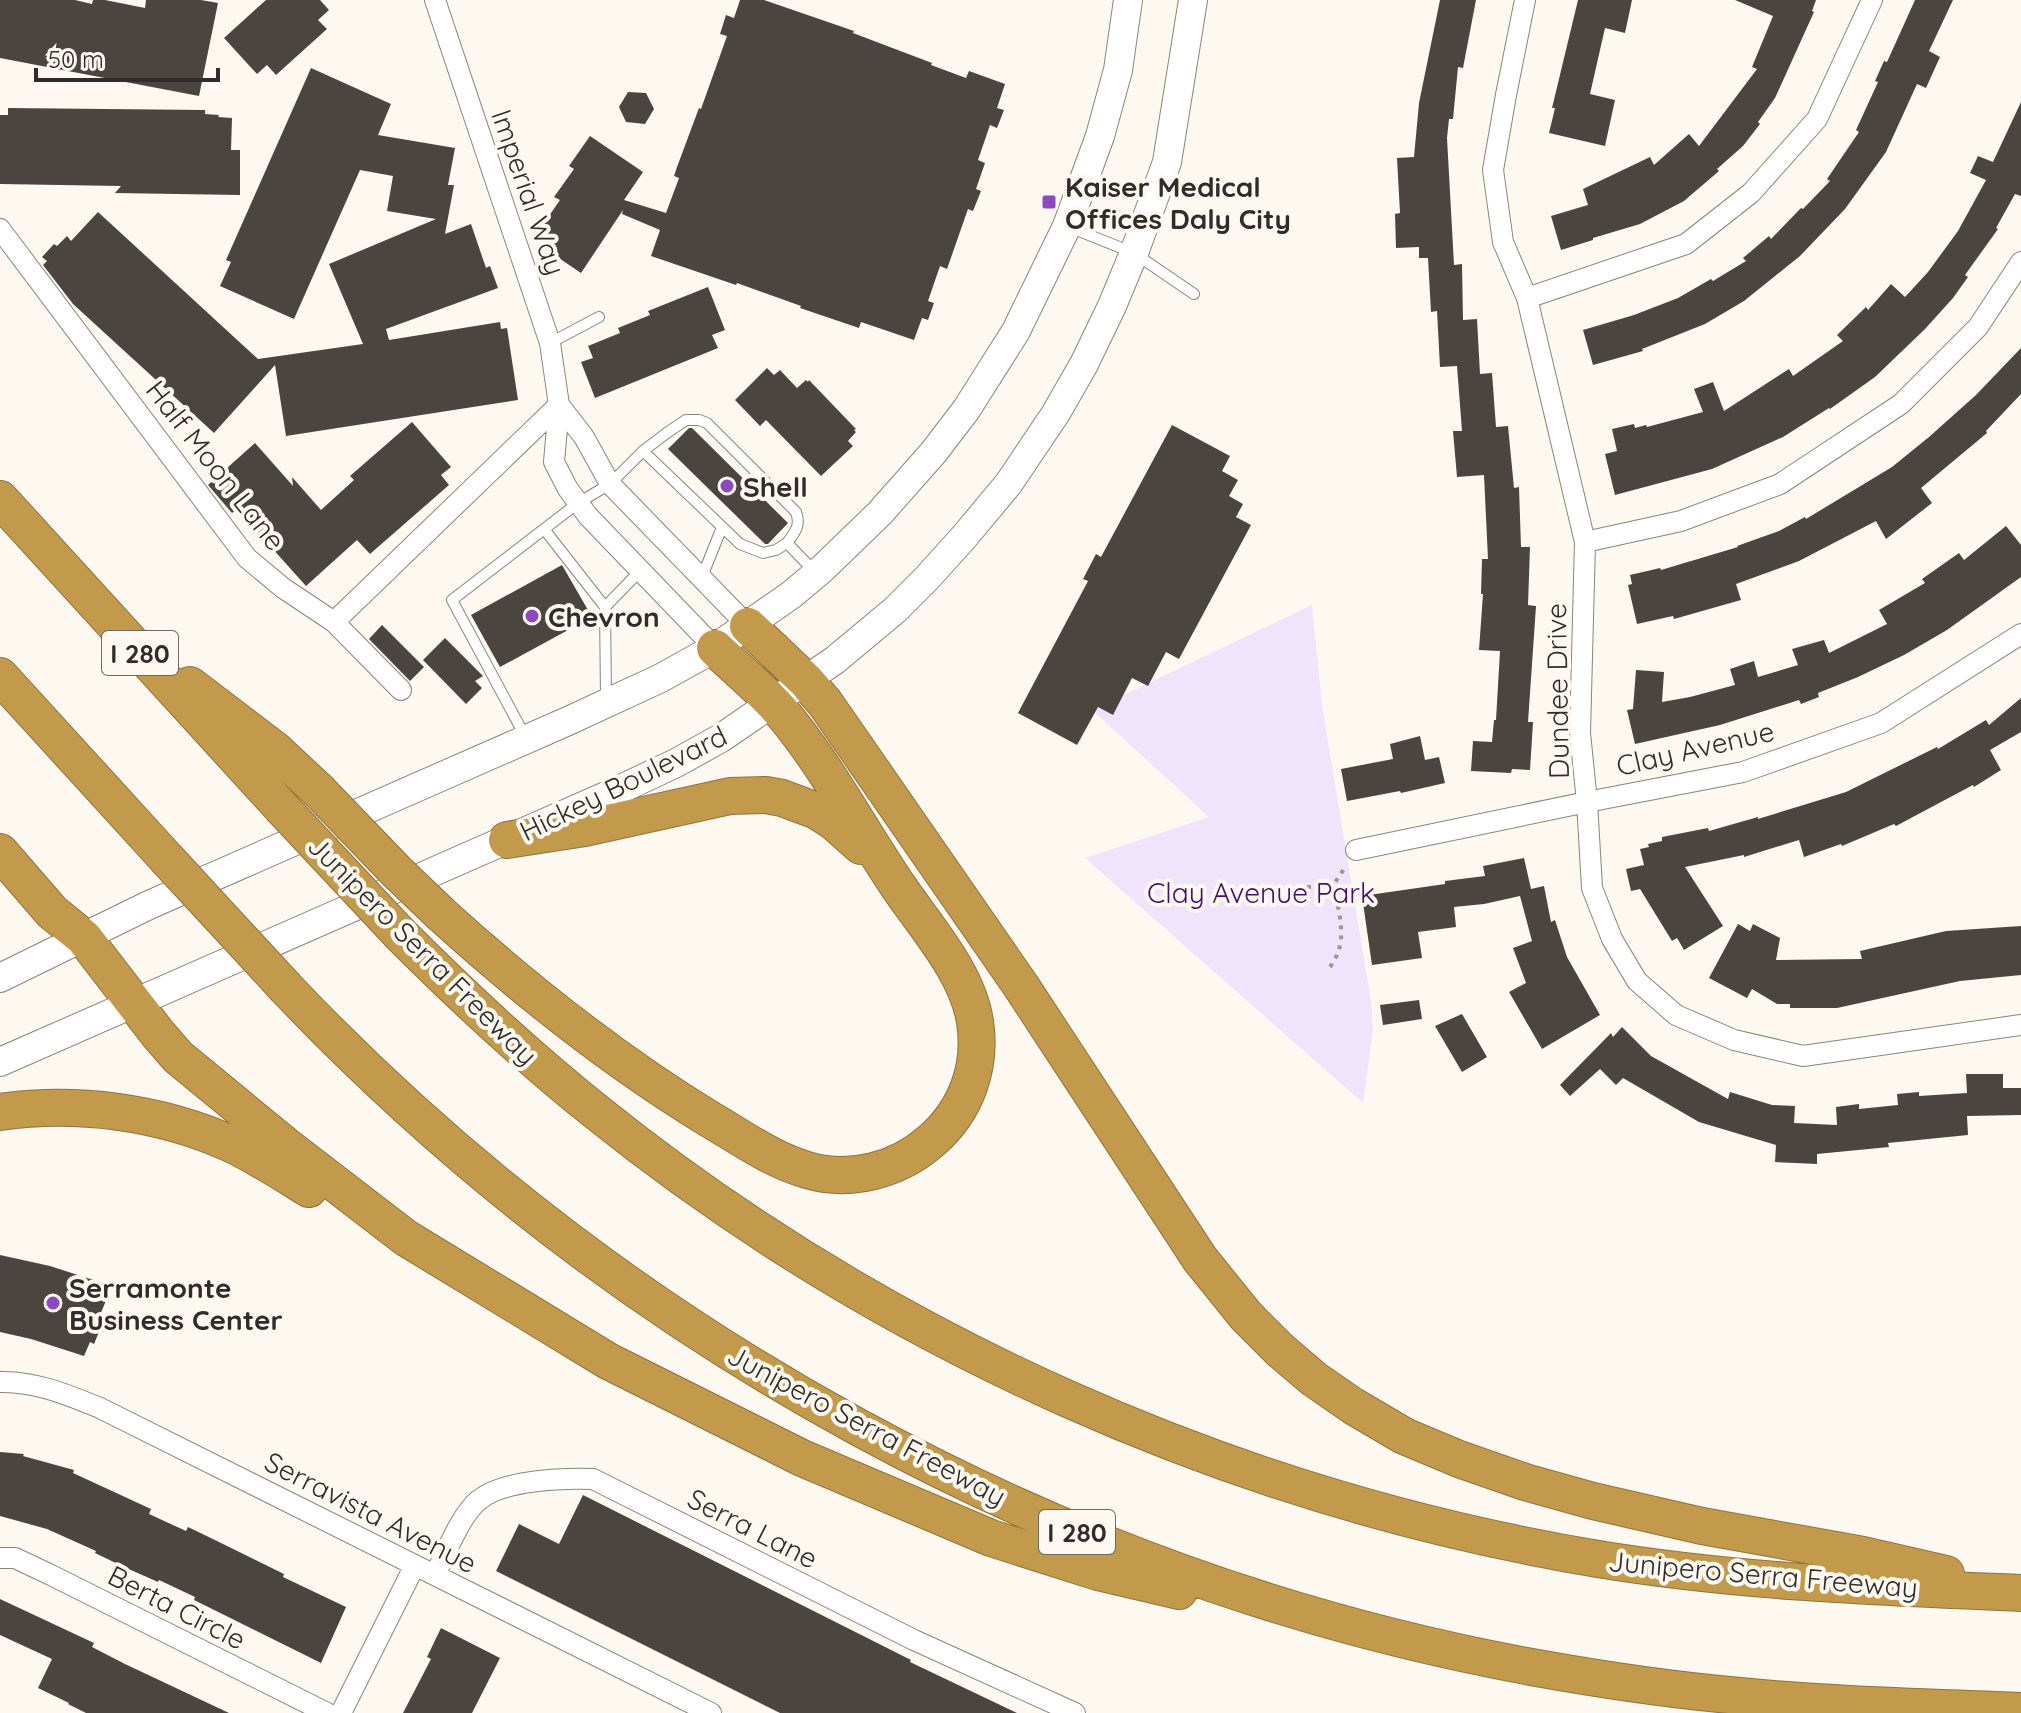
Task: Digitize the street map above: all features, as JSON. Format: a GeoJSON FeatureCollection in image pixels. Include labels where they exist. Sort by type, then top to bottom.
{"type":"FeatureCollection","features":[{"type":"Feature","properties":{"kind":"highway","name":"Junipero Serra Freeway"},"geometry":{"type":"LineString","coordinates":[[0,499],[281,807],[400,934],[476,1009],[616,1128],[721,1205],[811,1263],[949,1342],[1043,1388],[1140,1430],[1239,1467],[1441,1527],[1648,1566],[1754,1579],[2019,1593]]}},
{"type":"Feature","properties":{"kind":"highway"},"geometry":{"type":"LineString","coordinates":[[748,626],[825,703],[1021,986],[1200,1259],[1246,1316],[1314,1379],[1404,1436],[1525,1482],[1642,1513],[1899,1562],[2019,1593]]}},
{"type":"Feature","properties":{"kind":"highway"},"geometry":{"type":"LineString","coordinates":[[126,638],[252,731],[318,790],[442,915],[554,1012],[621,1061],[777,1159],[809,1171],[845,1175],[868,1173],[891,1166],[932,1141],[962,1104],[976,1064],[975,1020],[970,999],[948,958],[792,725],[715,648]]}},
{"type":"Feature","properties":{"kind":"highway","name":"Junipero Serra Freeway"},"geometry":{"type":"LineString","coordinates":[[0,676],[286,988],[374,1077],[493,1182],[621,1279],[753,1367],[888,1443],[1030,1512],[1165,1566],[1328,1619],[1430,1645],[1533,1667],[1689,1691],[1794,1701],[2021,1711]]}},
{"type":"Feature","properties":{"kind":"highway"},"geometry":{"type":"LineString","coordinates":[[507,840],[585,828],[730,796],[766,795],[799,803],[834,822],[895,882]]}},
{"type":"Feature","properties":{"kind":"highway"},"geometry":{"type":"LineString","coordinates":[[0,852],[52,912],[84,938],[167,1046],[188,1066],[406,1238],[577,1342],[657,1386],[802,1458],[952,1523],[1098,1572],[1328,1619]]}},
{"type":"Feature","properties":{"kind":"highway"},"geometry":{"type":"LineString","coordinates":[[0,1112],[86,1109],[144,1117],[197,1131],[246,1152],[331,1204],[406,1238]]}},
{"type":"Feature","properties":{"kind":"main road"},"geometry":{"type":"LineString","coordinates":[[0,978],[149,905],[661,678],[748,626],[817,573],[880,513],[933,453],[966,410],[1016,331],[1067,226],[1100,136],[1118,70],[1128,0]]}},
{"type":"Feature","properties":{"kind":"main road","name":"Hickey Boulevard"},"geometry":{"type":"LineString","coordinates":[[0,1062],[676,763],[721,738],[806,681],[895,610],[1000,494],[1056,413],[1084,364],[1134,253],[1167,162],[1193,0]]}},
{"type":"Feature","properties":{"kind":"street","name":"Imperial Way"},"geometry":{"type":"LineString","coordinates":[[435,0],[550,343],[559,405],[554,462],[578,503],[715,648]]}},
{"type":"Feature","properties":{"kind":"street","name":"Dundee Drive"},"geometry":{"type":"LineString","coordinates":[[1525,0],[1493,170],[1503,242],[1527,298],[1585,542],[1580,733],[1592,888],[1612,939],[1637,981],[1676,1015],[1734,1040],[1803,1056],[2021,1025]]}},
{"type":"Feature","properties":{"kind":"street"},"geometry":{"type":"LineString","coordinates":[[1527,298],[1686,244],[1751,193],[1817,119],[1872,0]]}},
{"type":"Feature","properties":{"kind":"street","name":"Half Moon Lane"},"geometry":{"type":"LineString","coordinates":[[0,229],[247,558],[283,588],[334,622],[401,690]]}},
{"type":"Feature","properties":{"kind":"street"},"geometry":{"type":"LineString","coordinates":[[1585,542],[1681,521],[1780,484],[1901,404],[1978,327],[2021,262]]}},
{"type":"Feature","properties":{"kind":"street","name":"Imperial Way"},"geometry":{"type":"LineString","coordinates":[[559,405],[584,437],[610,484],[748,626]]}},
{"type":"Feature","properties":{"kind":"street"},"geometry":{"type":"LineString","coordinates":[[334,622],[559,405]]}},
{"type":"Feature","properties":{"kind":"street","name":"Clay Avenue"},"geometry":{"type":"LineString","coordinates":[[1356,850],[1743,772],[1881,723],[2021,634]]}},
{"type":"Feature","properties":{"kind":"street","name":"Serravista Avenue"},"geometry":{"type":"LineString","coordinates":[[0,1382],[60,1391],[100,1408],[711,1713]]}},
{"type":"Feature","properties":{"kind":"street","name":"Serra Lane"},"geometry":{"type":"LineString","coordinates":[[435,1575],[458,1528],[477,1501],[498,1489],[557,1478],[593,1479],[914,1640],[1075,1713]]}},
{"type":"Feature","properties":{"kind":"street","name":"Berta Circle"},"geometry":{"type":"LineString","coordinates":[[0,1558],[15,1558],[327,1713]]}},
{"type":"Feature","properties":{"kind":"street"},"geometry":{"type":"LineString","coordinates":[[341,1713],[415,1565]]}},
{"type":"Feature","properties":{"kind":"lane"},"geometry":{"type":"LineString","coordinates":[[1067,226],[1134,253],[1194,294]]}},
{"type":"Feature","properties":{"kind":"lane"},"geometry":{"type":"LineString","coordinates":[[550,343],[599,317]]}},
{"type":"Feature","properties":{"kind":"lane"},"geometry":{"type":"LineString","coordinates":[[526,739],[452,600],[578,503],[610,484],[643,451],[686,420],[707,423],[796,512],[799,521],[797,529],[787,543],[776,550],[763,553],[740,544],[643,451]]}},
{"type":"Feature","properties":{"kind":"lane"},"geometry":{"type":"LineString","coordinates":[[701,578],[722,527]]}},
{"type":"Feature","properties":{"kind":"lane"},"geometry":{"type":"LineString","coordinates":[[544,529],[605,607],[606,704]]}},
{"type":"Feature","properties":{"kind":"lane"},"geometry":{"type":"LineString","coordinates":[[787,543],[817,573]]}},
{"type":"Feature","properties":{"kind":"lane"},"geometry":{"type":"LineString","coordinates":[[605,607],[640,571]]}},
{"type":"Feature","properties":{"kind":"path"},"geometry":{"type":"LineString","coordinates":[[1330,967],[1342,945],[1334,884],[1356,850]]}},
{"type":"Feature","properties":{"kind":"path"},"geometry":{"type":"LineString","coordinates":[[1259,901],[1301,888],[1334,884]]}},
{"type":"Feature","properties":{"kind":"green space","name":"Clay Avenue Park"},"geometry":{"type":"Polygon","coordinates":[[[1312,605],[1322,705],[1371,1001],[1373,1030],[1363,1103],[1085,858],[1209,817],[1092,710],[1312,605]]]}},
{"type":"Feature","properties":{"kind":"building"},"geometry":{"type":"Polygon","coordinates":[[[0,0],[75,0],[92,4],[93,0],[105,0],[145,8],[146,0],[218,3],[199,96],[0,58],[0,0]]]}},
{"type":"Feature","properties":{"kind":"building"},"geometry":{"type":"Polygon","coordinates":[[[266,0],[320,0],[329,10],[318,20],[327,29],[276,75],[267,65],[257,74],[224,38],[266,0]]]}},
{"type":"Feature","properties":{"kind":"building"},"geometry":{"type":"Polygon","coordinates":[[[740,0],[764,0],[854,31],[966,78],[969,71],[1005,84],[997,108],[1004,110],[997,128],[990,125],[978,160],[985,163],[976,189],[981,191],[973,211],[968,209],[947,269],[940,266],[928,301],[934,303],[928,320],[922,318],[914,340],[861,322],[859,328],[737,283],[651,256],[660,230],[622,214],[623,210],[581,273],[544,248],[552,237],[540,229],[560,200],[554,197],[574,169],[569,166],[590,136],[643,172],[624,200],[666,213],[679,178],[674,176],[677,167],[727,36],[720,34],[726,15],[734,18],[740,0]]]}},
{"type":"Feature","properties":{"kind":"building"},"geometry":{"type":"Polygon","coordinates":[[[1440,0],[1476,0],[1463,68],[1458,67],[1453,119],[1449,119],[1447,138],[1454,265],[1462,264],[1463,320],[1477,319],[1480,374],[1492,373],[1496,427],[1508,426],[1514,488],[1519,487],[1521,547],[1530,547],[1528,605],[1536,606],[1528,722],[1533,722],[1530,770],[1512,769],[1511,773],[1471,771],[1473,741],[1492,742],[1500,651],[1479,650],[1482,559],[1488,559],[1484,475],[1457,477],[1453,431],[1462,431],[1457,366],[1440,367],[1437,311],[1431,312],[1428,258],[1419,258],[1419,247],[1396,248],[1395,214],[1400,213],[1397,158],[1414,157],[1419,103],[1440,0]]]}},
{"type":"Feature","properties":{"kind":"building"},"geometry":{"type":"Polygon","coordinates":[[[1578,0],[1632,0],[1625,33],[1605,28],[1590,94],[1615,100],[1605,146],[1549,133],[1578,0]]]}},
{"type":"Feature","properties":{"kind":"building"},"geometry":{"type":"Polygon","coordinates":[[[1735,0],[1816,0],[1814,12],[1775,98],[1758,122],[1760,124],[1743,146],[1717,169],[1719,171],[1684,201],[1640,224],[1561,250],[1551,216],[1588,205],[1583,189],[1650,157],[1654,165],[1689,134],[1699,146],[1757,69],[1752,67],[1773,16],[1735,0]]]}},
{"type":"Feature","properties":{"kind":"building"},"geometry":{"type":"Polygon","coordinates":[[[1915,0],[1953,0],[1929,51],[1940,57],[1926,88],[1917,84],[1886,152],[1845,209],[1800,256],[1744,301],[1705,324],[1643,351],[1593,365],[1583,330],[1634,315],[1678,298],[1711,279],[1713,281],[1746,261],[1743,258],[1769,236],[1771,239],[1830,181],[1827,179],[1859,132],[1856,130],[1878,82],[1875,81],[1915,0]]]}},
{"type":"Feature","properties":{"kind":"building"},"geometry":{"type":"Polygon","coordinates":[[[311,68],[391,104],[378,135],[455,148],[448,185],[454,185],[445,234],[471,224],[486,268],[490,266],[498,288],[386,329],[389,340],[500,322],[501,329],[507,328],[518,400],[286,436],[275,365],[214,433],[73,304],[43,265],[47,261],[42,257],[54,244],[57,246],[67,236],[71,241],[98,212],[258,359],[363,344],[329,264],[436,219],[387,211],[393,176],[360,170],[294,319],[220,286],[231,262],[226,260],[311,68]]]}},
{"type":"Feature","properties":{"kind":"building"},"geometry":{"type":"Polygon","coordinates":[[[628,92],[646,93],[654,109],[645,124],[626,122],[619,107],[628,92]]]}},
{"type":"Feature","properties":{"kind":"building"},"geometry":{"type":"Polygon","coordinates":[[[2021,102],[2021,196],[2015,194],[1998,229],[1965,275],[1968,277],[1925,329],[1875,377],[1783,437],[1712,469],[1615,495],[1605,454],[1617,451],[1612,429],[1634,424],[1635,428],[1647,427],[1703,412],[1694,389],[1713,382],[1724,411],[1789,369],[1793,376],[1843,341],[1837,335],[1866,307],[1868,310],[1891,284],[1905,297],[1958,231],[1986,180],[1970,173],[1978,156],[1993,162],[2021,102]]]}},
{"type":"Feature","properties":{"kind":"building"},"geometry":{"type":"Polygon","coordinates":[[[8,108],[205,110],[205,114],[232,118],[231,150],[240,150],[240,195],[115,193],[121,186],[0,184],[0,115],[8,115],[8,108]]]}},
{"type":"Feature","properties":{"kind":"building"},"geometry":{"type":"Polygon","coordinates":[[[708,287],[725,330],[712,335],[718,348],[595,398],[581,362],[593,358],[588,346],[620,333],[618,328],[650,315],[648,311],[708,287]]]}},
{"type":"Feature","properties":{"kind":"building"},"geometry":{"type":"Polygon","coordinates":[[[2021,348],[2021,394],[1987,433],[1921,488],[1932,503],[1886,539],[1876,521],[1799,561],[1736,584],[1741,600],[1674,619],[1673,616],[1637,624],[1628,585],[1632,584],[1630,575],[1661,570],[1738,547],[1806,519],[1892,467],[1976,395],[2021,348]]]}},
{"type":"Feature","properties":{"kind":"building"},"geometry":{"type":"Polygon","coordinates":[[[767,368],[774,375],[780,370],[797,388],[809,380],[856,429],[848,441],[853,446],[821,476],[766,420],[760,426],[735,400],[767,368]]]}},
{"type":"Feature","properties":{"kind":"building"},"geometry":{"type":"Polygon","coordinates":[[[412,422],[451,467],[441,475],[449,485],[370,554],[357,540],[306,586],[237,509],[232,513],[208,485],[255,443],[293,486],[292,477],[321,510],[354,480],[350,476],[412,422]]]}},
{"type":"Feature","properties":{"kind":"building"},"geometry":{"type":"Polygon","coordinates":[[[1172,425],[1230,456],[1222,471],[1238,480],[1229,496],[1243,504],[1236,517],[1251,525],[1179,659],[1166,652],[1148,686],[1132,678],[1113,715],[1098,707],[1077,745],[1018,713],[1088,581],[1083,579],[1096,554],[1101,557],[1172,425]]]}},
{"type":"Feature","properties":{"kind":"building"},"geometry":{"type":"Polygon","coordinates":[[[689,428],[788,523],[768,544],[668,449],[689,428]]]}},
{"type":"Feature","properties":{"kind":"building"},"geometry":{"type":"Polygon","coordinates":[[[2006,526],[2021,545],[2021,577],[1947,630],[1904,655],[1818,693],[1819,697],[1801,704],[1799,700],[1720,725],[1635,744],[1627,710],[1633,709],[1636,670],[1664,672],[1662,702],[1735,685],[1730,669],[1754,661],[1758,677],[1798,665],[1792,649],[1824,640],[1829,653],[1887,624],[1879,610],[1925,583],[1922,579],[1959,553],[1964,560],[2006,526]]]}},
{"type":"Feature","properties":{"kind":"building","name":"Chevron"},"geometry":{"type":"Polygon","coordinates":[[[562,565],[592,617],[500,667],[471,615],[562,565]]]}},
{"type":"Feature","properties":{"kind":"building"},"geometry":{"type":"Polygon","coordinates":[[[382,625],[424,667],[410,681],[369,639],[382,625]]]}},
{"type":"Feature","properties":{"kind":"building"},"geometry":{"type":"Polygon","coordinates":[[[445,638],[483,676],[475,681],[482,688],[466,704],[423,660],[445,638]]]}},
{"type":"Feature","properties":{"kind":"building"},"geometry":{"type":"Polygon","coordinates":[[[2021,698],[2021,732],[1990,750],[2001,770],[1974,787],[1896,826],[1894,824],[1842,846],[1804,857],[1799,840],[1744,857],[1685,867],[1723,926],[1684,950],[1677,938],[1672,941],[1640,889],[1631,891],[1626,869],[1644,865],[1640,849],[1662,841],[1662,837],[1708,828],[1709,831],[1846,792],[1938,749],[1986,720],[1989,725],[2021,698]]]}},
{"type":"Feature","properties":{"kind":"building"},"geometry":{"type":"Polygon","coordinates":[[[1420,736],[1425,760],[1439,757],[1445,783],[1347,801],[1341,769],[1393,759],[1390,744],[1420,736]]]}},
{"type":"Feature","properties":{"kind":"building"},"geometry":{"type":"Polygon","coordinates":[[[1524,858],[1531,889],[1544,886],[1551,922],[1555,920],[1567,957],[1600,1015],[1542,1049],[1509,992],[1526,983],[1513,948],[1532,941],[1520,896],[1454,907],[1456,927],[1418,932],[1422,958],[1372,965],[1362,896],[1485,876],[1483,866],[1524,858]]]}},
{"type":"Feature","properties":{"kind":"building"},"geometry":{"type":"Polygon","coordinates":[[[1738,924],[1750,931],[1753,924],[1780,938],[1776,960],[1862,959],[1860,951],[1946,931],[2021,926],[2021,975],[1960,981],[1837,1008],[1790,1008],[1790,1004],[1777,1004],[1752,989],[1747,998],[1709,978],[1738,924]]]}},
{"type":"Feature","properties":{"kind":"building"},"geometry":{"type":"Polygon","coordinates":[[[1419,1000],[1422,1019],[1383,1025],[1380,1005],[1419,1000]]]}},
{"type":"Feature","properties":{"kind":"building"},"geometry":{"type":"Polygon","coordinates":[[[1462,1014],[1487,1057],[1462,1072],[1435,1026],[1462,1014]]]}},
{"type":"Feature","properties":{"kind":"building"},"geometry":{"type":"Polygon","coordinates":[[[1622,1027],[1651,1056],[1728,1099],[1730,1092],[1772,1105],[1795,1106],[1794,1123],[1837,1125],[1836,1107],[1859,1104],[1859,1109],[1898,1105],[1897,1094],[1967,1093],[1966,1074],[2003,1074],[2003,1088],[2021,1088],[2021,1115],[1967,1116],[1968,1135],[1817,1154],[1817,1164],[1775,1162],[1776,1145],[1699,1122],[1623,1078],[1616,1085],[1600,1069],[1570,1096],[1560,1085],[1611,1033],[1613,1037],[1622,1027]]]}},
{"type":"Feature","properties":{"kind":"building","name":"Serramonte Business Center"},"geometry":{"type":"Polygon","coordinates":[[[0,1255],[50,1266],[112,1286],[98,1320],[103,1322],[94,1344],[90,1342],[84,1356],[0,1332],[0,1255]]]}},
{"type":"Feature","properties":{"kind":"building"},"geometry":{"type":"Polygon","coordinates":[[[0,1452],[24,1454],[74,1470],[73,1473],[151,1509],[149,1514],[186,1531],[188,1527],[346,1607],[321,1663],[194,1600],[195,1597],[124,1567],[96,1551],[47,1529],[0,1516],[0,1452]]]}},
{"type":"Feature","properties":{"kind":"building"},"geometry":{"type":"Polygon","coordinates":[[[583,1495],[910,1662],[1017,1713],[780,1713],[496,1571],[519,1524],[559,1544],[583,1495]]]}},
{"type":"Feature","properties":{"kind":"building"},"geometry":{"type":"Polygon","coordinates":[[[0,1599],[94,1643],[92,1647],[229,1713],[86,1713],[38,1688],[52,1659],[0,1635],[0,1599]]]}},
{"type":"Feature","properties":{"kind":"building"},"geometry":{"type":"Polygon","coordinates":[[[441,1628],[500,1658],[472,1713],[403,1713],[431,1659],[427,1657],[441,1628]]]}},
{"type":"Feature","properties":{"kind":"place","name":"Kaiser Medical Offices Daly City"},"geometry":{"type":"Point","coordinates":[1049,202]}},
{"type":"Feature","properties":{"kind":"place","name":"Shell"},"geometry":{"type":"Point","coordinates":[727,486]}},
{"type":"Feature","properties":{"kind":"place","name":"Chevron"},"geometry":{"type":"Point","coordinates":[532,616]}},
{"type":"Feature","properties":{"kind":"place","name":"Serramonte Business Center"},"geometry":{"type":"Point","coordinates":[53,1303]}}]}
